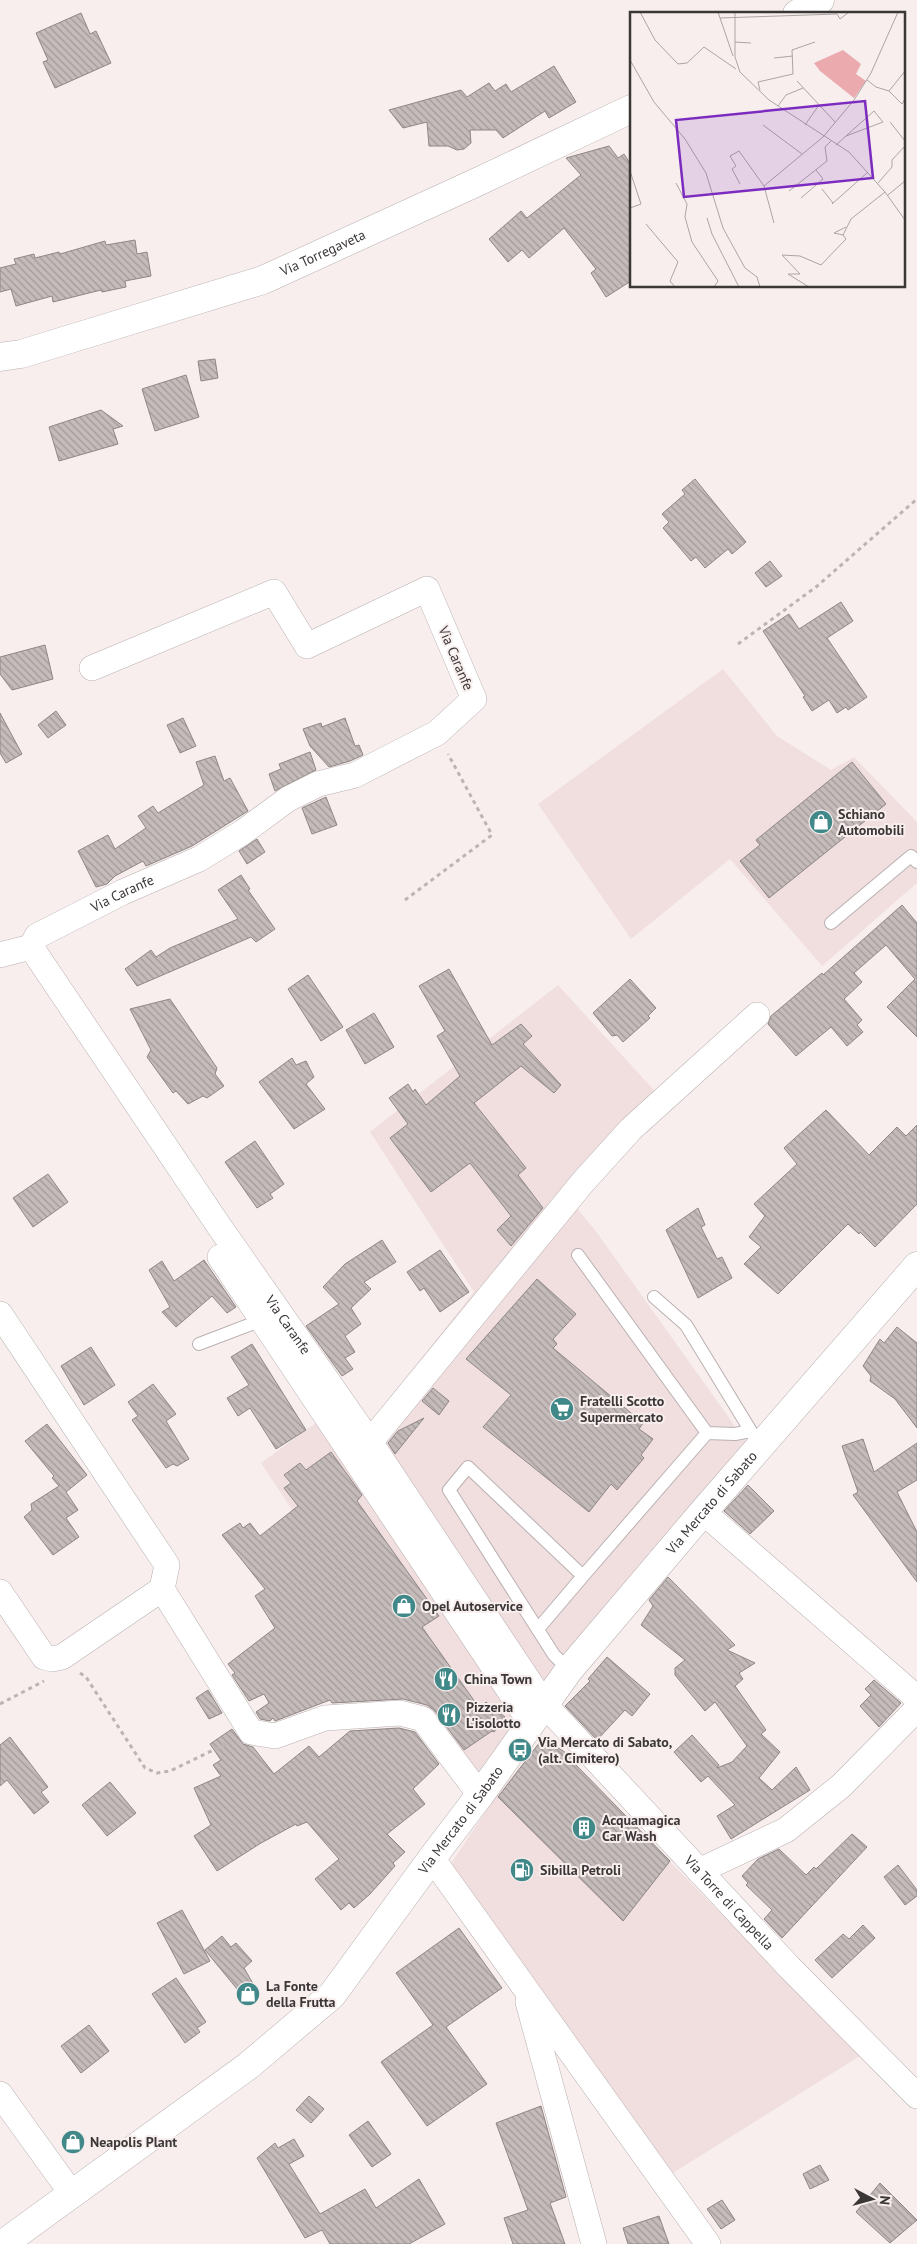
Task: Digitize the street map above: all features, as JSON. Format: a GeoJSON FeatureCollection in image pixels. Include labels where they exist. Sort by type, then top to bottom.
{"type":"FeatureCollection","features":[{"type":"Feature","properties":{"kind":"street"},"geometry":{"type":"LineString","coordinates":[[800,12],[820,0]]}},
{"type":"Feature","properties":{"kind":"street","name":"Via Torregaveta"},"geometry":{"type":"LineString","coordinates":[[0,357],[21,354],[263,280],[630,109]]}},
{"type":"Feature","properties":{"kind":"street","name":"Via Caranfe"},"geometry":{"type":"LineString","coordinates":[[92,668],[274,592],[307,646],[427,589],[474,699],[437,733],[355,775],[318,784],[288,800],[243,832],[199,859],[123,892],[37,936],[30,959],[370,1442],[538,1713]]}},
{"type":"Feature","properties":{"kind":"street"},"geometry":{"type":"LineString","coordinates":[[0,955],[30,959],[262,1320],[538,1713]]}},
{"type":"Feature","properties":{"kind":"street"},"geometry":{"type":"LineString","coordinates":[[370,1442],[583,1182],[631,1129],[757,1015]]}},
{"type":"Feature","properties":{"kind":"street","name":"Via Mercato di Sabato"},"geometry":{"type":"LineString","coordinates":[[4,2244],[248,2066],[332,1995],[480,1795],[569,1670],[703,1512],[755,1439],[917,1266]]}},
{"type":"Feature","properties":{"kind":"street"},"geometry":{"type":"LineString","coordinates":[[0,1314],[167,1565],[162,1589],[251,1732],[275,1736],[324,1718],[400,1713],[423,1719],[480,1795]]}},
{"type":"Feature","properties":{"kind":"street"},"geometry":{"type":"LineString","coordinates":[[703,1512],[917,1698]]}},
{"type":"Feature","properties":{"kind":"street"},"geometry":{"type":"LineString","coordinates":[[0,1592],[44,1657],[52,1659],[62,1657],[162,1589]]}},
{"type":"Feature","properties":{"kind":"street"},"geometry":{"type":"LineString","coordinates":[[699,1871],[786,1830],[841,1786],[917,1709]]}},
{"type":"Feature","properties":{"kind":"street","name":"Via Torre di Cappella"},"geometry":{"type":"LineString","coordinates":[[538,1713],[699,1871],[803,1982],[917,2096]]}},
{"type":"Feature","properties":{"kind":"street"},"geometry":{"type":"LineString","coordinates":[[432,1858],[708,2244]]}},
{"type":"Feature","properties":{"kind":"street"},"geometry":{"type":"LineString","coordinates":[[524,1986],[594,2244]]}},
{"type":"Feature","properties":{"kind":"street"},"geometry":{"type":"LineString","coordinates":[[0,2094],[72,2194]]}},
{"type":"Feature","properties":{"kind":"lane"},"geometry":{"type":"LineString","coordinates":[[831,923],[911,856],[917,862]]}},
{"type":"Feature","properties":{"kind":"lane"},"geometry":{"type":"LineString","coordinates":[[578,1256],[707,1433]]}},
{"type":"Feature","properties":{"kind":"lane"},"geometry":{"type":"LineString","coordinates":[[654,1297],[686,1325],[755,1439]]}},
{"type":"Feature","properties":{"kind":"lane"},"geometry":{"type":"LineString","coordinates":[[199,1344],[262,1320]]}},
{"type":"Feature","properties":{"kind":"lane"},"geometry":{"type":"LineString","coordinates":[[707,1433],[735,1434],[755,1439]]}},
{"type":"Feature","properties":{"kind":"lane"},"geometry":{"type":"LineString","coordinates":[[538,1630],[707,1433]]}},
{"type":"Feature","properties":{"kind":"lane"},"geometry":{"type":"LineString","coordinates":[[569,1670],[554,1655],[449,1490],[468,1466],[583,1576]]}},
{"type":"Feature","properties":{"kind":"path"},"geometry":{"type":"LineString","coordinates":[[738,644],[816,587],[917,499]]}},
{"type":"Feature","properties":{"kind":"path"},"geometry":{"type":"LineString","coordinates":[[405,900],[492,835],[437,733]]}},
{"type":"Feature","properties":{"kind":"path"},"geometry":{"type":"LineString","coordinates":[[76,1671],[86,1677],[145,1768],[158,1773],[170,1770],[251,1732]]}},
{"type":"Feature","properties":{"kind":"path"},"geometry":{"type":"LineString","coordinates":[[0,1704],[47,1679]]}},
{"type":"Feature","properties":{"kind":"shaded area"},"geometry":{"type":"Polygon","coordinates":[[[723,669],[777,736],[831,770],[854,757],[917,822],[917,883],[822,966],[730,859],[631,939],[538,804],[723,669]]]}},
{"type":"Feature","properties":{"kind":"shaded area"},"geometry":{"type":"Polygon","coordinates":[[[558,985],[663,1100],[570,1200],[595,1230],[747,1443],[473,1781],[261,1463],[338,1407],[372,1420],[474,1292],[370,1132],[558,985]]]}},
{"type":"Feature","properties":{"kind":"shaded area"},"geometry":{"type":"Polygon","coordinates":[[[543,1738],[559,1748],[860,2056],[673,2173],[450,1865],[496,1796],[543,1738]]]}},
{"type":"Feature","properties":{"kind":"building"},"geometry":{"type":"Polygon","coordinates":[[[81,13],[90,34],[96,31],[111,63],[55,88],[43,62],[48,60],[36,33],[81,13]]]}},
{"type":"Feature","properties":{"kind":"building"},"geometry":{"type":"Polygon","coordinates":[[[554,66],[576,102],[549,118],[545,111],[503,138],[496,130],[470,130],[471,143],[464,149],[457,150],[448,146],[429,146],[427,122],[403,128],[389,110],[461,90],[467,97],[489,83],[495,91],[506,84],[511,92],[554,66]]]}},
{"type":"Feature","properties":{"kind":"building"},"geometry":{"type":"Polygon","coordinates":[[[609,146],[618,158],[624,154],[630,163],[630,282],[606,297],[591,273],[596,269],[564,228],[529,258],[522,250],[508,262],[489,239],[521,211],[527,218],[581,175],[566,158],[609,146]]]}},
{"type":"Feature","properties":{"kind":"building"},"geometry":{"type":"Polygon","coordinates":[[[135,240],[137,254],[147,252],[151,276],[125,281],[126,287],[102,292],[101,290],[53,302],[52,296],[16,306],[11,289],[0,292],[0,268],[16,264],[14,259],[34,254],[35,258],[59,252],[60,254],[105,241],[106,245],[135,240]]]}},
{"type":"Feature","properties":{"kind":"building"},"geometry":{"type":"Polygon","coordinates":[[[215,359],[218,378],[201,381],[198,361],[215,359]]]}},
{"type":"Feature","properties":{"kind":"building"},"geometry":{"type":"Polygon","coordinates":[[[186,375],[199,417],[155,431],[142,389],[186,375]]]}},
{"type":"Feature","properties":{"kind":"building"},"geometry":{"type":"Polygon","coordinates":[[[101,410],[123,426],[113,429],[118,444],[59,461],[49,427],[101,410]]]}},
{"type":"Feature","properties":{"kind":"building"},"geometry":{"type":"Polygon","coordinates":[[[695,479],[746,542],[732,554],[728,549],[705,568],[696,557],[691,561],[663,528],[669,522],[662,514],[685,494],[682,490],[695,479]]]}},
{"type":"Feature","properties":{"kind":"building"},"geometry":{"type":"Polygon","coordinates":[[[770,561],[782,576],[766,587],[755,573],[770,561]]]}},
{"type":"Feature","properties":{"kind":"building"},"geometry":{"type":"Polygon","coordinates":[[[841,602],[853,621],[827,638],[867,697],[848,710],[846,707],[837,713],[829,700],[812,711],[803,697],[805,696],[763,631],[789,614],[799,629],[841,602]]]}},
{"type":"Feature","properties":{"kind":"building"},"geometry":{"type":"Polygon","coordinates":[[[45,645],[53,679],[12,690],[0,674],[0,657],[45,645]]]}},
{"type":"Feature","properties":{"kind":"building"},"geometry":{"type":"Polygon","coordinates":[[[56,711],[66,725],[48,738],[38,725],[56,711]]]}},
{"type":"Feature","properties":{"kind":"building"},"geometry":{"type":"Polygon","coordinates":[[[0,713],[22,754],[6,763],[0,753],[0,713]]]}},
{"type":"Feature","properties":{"kind":"building"},"geometry":{"type":"Polygon","coordinates":[[[183,718],[196,746],[180,753],[167,725],[183,718]]]}},
{"type":"Feature","properties":{"kind":"building"},"geometry":{"type":"Polygon","coordinates":[[[345,718],[355,746],[359,745],[363,755],[329,767],[310,746],[303,729],[321,723],[322,727],[345,718]]]}},
{"type":"Feature","properties":{"kind":"building"},"geometry":{"type":"Polygon","coordinates":[[[310,752],[316,770],[275,791],[269,774],[281,769],[279,764],[310,752]]]}},
{"type":"Feature","properties":{"kind":"building"},"geometry":{"type":"Polygon","coordinates":[[[215,756],[224,781],[230,778],[248,811],[192,846],[146,866],[143,861],[115,876],[107,884],[96,887],[78,851],[108,835],[115,849],[146,828],[138,816],[153,806],[158,813],[204,785],[196,762],[215,756]]]}},
{"type":"Feature","properties":{"kind":"building","name":"Schiano Automobili"},"geometry":{"type":"Polygon","coordinates":[[[852,762],[886,804],[769,898],[740,861],[760,845],[756,840],[852,762]]]}},
{"type":"Feature","properties":{"kind":"building"},"geometry":{"type":"Polygon","coordinates":[[[326,797],[337,825],[312,834],[302,808],[326,797]]]}},
{"type":"Feature","properties":{"kind":"building"},"geometry":{"type":"Polygon","coordinates":[[[257,839],[265,852],[247,864],[239,851],[257,839]]]}},
{"type":"Feature","properties":{"kind":"building"},"geometry":{"type":"Polygon","coordinates":[[[241,875],[250,889],[248,890],[275,929],[256,942],[251,937],[137,986],[125,969],[151,950],[156,957],[170,948],[238,919],[218,890],[241,875]]]}},
{"type":"Feature","properties":{"kind":"building"},"geometry":{"type":"Polygon","coordinates":[[[902,905],[917,923],[917,1037],[887,1007],[915,979],[886,945],[854,973],[862,982],[844,999],[862,1020],[857,1025],[863,1032],[847,1046],[831,1027],[796,1056],[768,1024],[771,1016],[822,973],[823,975],[902,905]]]}},
{"type":"Feature","properties":{"kind":"building"},"geometry":{"type":"Polygon","coordinates":[[[449,969],[492,1045],[521,1024],[532,1036],[523,1044],[561,1085],[554,1093],[521,1066],[474,1103],[526,1168],[518,1175],[543,1208],[511,1246],[497,1230],[511,1216],[470,1163],[431,1192],[390,1138],[408,1124],[389,1098],[408,1084],[413,1092],[415,1089],[426,1105],[460,1076],[437,1036],[445,1031],[419,986],[449,969]]]}},
{"type":"Feature","properties":{"kind":"building"},"geometry":{"type":"Polygon","coordinates":[[[308,975],[343,1027],[321,1041],[288,989],[308,975]]]}},
{"type":"Feature","properties":{"kind":"building"},"geometry":{"type":"Polygon","coordinates":[[[630,979],[656,1008],[648,1016],[650,1018],[623,1042],[617,1035],[612,1036],[593,1013],[630,979]]]}},
{"type":"Feature","properties":{"kind":"building"},"geometry":{"type":"Polygon","coordinates":[[[170,999],[217,1068],[215,1074],[224,1086],[207,1098],[203,1096],[188,1104],[176,1091],[173,1093],[147,1057],[151,1050],[130,1009],[170,999]]]}},
{"type":"Feature","properties":{"kind":"building"},"geometry":{"type":"Polygon","coordinates":[[[374,1013],[394,1047],[365,1064],[346,1030],[374,1013]]]}},
{"type":"Feature","properties":{"kind":"building"},"geometry":{"type":"Polygon","coordinates":[[[292,1058],[296,1065],[306,1061],[314,1077],[306,1084],[325,1109],[294,1129],[259,1082],[292,1058]]]}},
{"type":"Feature","properties":{"kind":"building"},"geometry":{"type":"Polygon","coordinates":[[[826,1110],[869,1155],[897,1127],[906,1136],[917,1125],[917,1204],[875,1247],[860,1232],[859,1234],[848,1224],[778,1294],[744,1264],[761,1247],[749,1237],[765,1216],[754,1204],[797,1164],[784,1148],[826,1110]]]}},
{"type":"Feature","properties":{"kind":"building"},"geometry":{"type":"Polygon","coordinates":[[[255,1141],[284,1184],[270,1194],[273,1198],[257,1208],[225,1162],[255,1141]]]}},
{"type":"Feature","properties":{"kind":"building"},"geometry":{"type":"Polygon","coordinates":[[[48,1174],[68,1202],[33,1227],[13,1198],[48,1174]]]}},
{"type":"Feature","properties":{"kind":"building"},"geometry":{"type":"Polygon","coordinates":[[[698,1208],[705,1225],[701,1227],[717,1259],[722,1257],[732,1278],[698,1298],[666,1230],[698,1208]]]}},
{"type":"Feature","properties":{"kind":"building"},"geometry":{"type":"Polygon","coordinates":[[[382,1240],[396,1262],[364,1282],[371,1289],[351,1308],[361,1324],[345,1336],[355,1352],[345,1358],[353,1369],[342,1376],[306,1326],[339,1304],[323,1287],[345,1264],[382,1240]]]}},
{"type":"Feature","properties":{"kind":"building"},"geometry":{"type":"Polygon","coordinates":[[[440,1250],[469,1292],[440,1312],[424,1288],[420,1291],[407,1272],[440,1250]]]}},
{"type":"Feature","properties":{"kind":"building"},"geometry":{"type":"Polygon","coordinates":[[[204,1260],[236,1307],[227,1313],[212,1296],[176,1327],[162,1312],[170,1307],[149,1270],[162,1261],[174,1281],[204,1260]]]}},
{"type":"Feature","properties":{"kind":"building","name":"Fratelli Scotto Supermercato"},"geometry":{"type":"Polygon","coordinates":[[[537,1279],[576,1314],[553,1339],[557,1344],[553,1348],[643,1423],[639,1429],[653,1439],[641,1455],[644,1458],[617,1490],[611,1484],[589,1512],[483,1427],[511,1395],[466,1359],[537,1279]]]}},
{"type":"Feature","properties":{"kind":"building"},"geometry":{"type":"Polygon","coordinates":[[[897,1327],[917,1343],[917,1428],[895,1399],[870,1381],[871,1376],[863,1366],[880,1339],[884,1343],[897,1327]]]}},
{"type":"Feature","properties":{"kind":"building"},"geometry":{"type":"Polygon","coordinates":[[[252,1344],[306,1430],[276,1449],[250,1408],[238,1416],[227,1398],[249,1385],[231,1357],[252,1344]]]}},
{"type":"Feature","properties":{"kind":"building"},"geometry":{"type":"Polygon","coordinates":[[[91,1347],[115,1385],[84,1405],[61,1366],[91,1347]]]}},
{"type":"Feature","properties":{"kind":"building"},"geometry":{"type":"Polygon","coordinates":[[[153,1384],[176,1414],[166,1421],[189,1459],[177,1466],[173,1464],[166,1468],[132,1420],[138,1416],[128,1402],[153,1384]]]}},
{"type":"Feature","properties":{"kind":"building"},"geometry":{"type":"Polygon","coordinates":[[[433,1388],[449,1401],[439,1415],[422,1401],[433,1388]]]}},
{"type":"Feature","properties":{"kind":"building"},"geometry":{"type":"Polygon","coordinates":[[[424,1418],[395,1454],[388,1443],[398,1431],[424,1418]]]}},
{"type":"Feature","properties":{"kind":"building"},"geometry":{"type":"Polygon","coordinates":[[[47,1424],[87,1475],[66,1492],[78,1510],[66,1518],[79,1537],[53,1555],[24,1517],[32,1510],[31,1504],[59,1486],[52,1478],[54,1476],[25,1441],[47,1424]]]}},
{"type":"Feature","properties":{"kind":"building"},"geometry":{"type":"Polygon","coordinates":[[[863,1439],[874,1472],[917,1443],[917,1480],[897,1492],[917,1532],[917,1582],[853,1495],[858,1492],[842,1446],[863,1439]]]}},
{"type":"Feature","properties":{"kind":"building"},"geometry":{"type":"Polygon","coordinates":[[[331,1452],[362,1495],[357,1501],[439,1616],[422,1627],[480,1709],[486,1702],[505,1717],[494,1732],[492,1731],[464,1750],[434,1710],[427,1705],[403,1699],[332,1703],[330,1700],[275,1721],[273,1718],[270,1721],[260,1719],[256,1712],[269,1703],[264,1694],[249,1701],[232,1675],[235,1673],[228,1664],[275,1628],[255,1596],[265,1589],[222,1535],[240,1523],[243,1528],[250,1523],[260,1536],[298,1506],[284,1488],[291,1483],[284,1475],[300,1463],[306,1470],[331,1452]]]}},
{"type":"Feature","properties":{"kind":"building"},"geometry":{"type":"Polygon","coordinates":[[[748,1485],[774,1511],[750,1534],[724,1511],[748,1485]]]}},
{"type":"Feature","properties":{"kind":"building"},"geometry":{"type":"Polygon","coordinates":[[[668,1577],[735,1645],[727,1650],[755,1663],[739,1673],[743,1679],[735,1686],[766,1730],[761,1734],[780,1752],[759,1778],[772,1790],[796,1767],[810,1790],[731,1839],[717,1816],[735,1805],[708,1776],[701,1782],[674,1752],[692,1735],[719,1765],[717,1768],[732,1762],[747,1746],[715,1702],[705,1711],[675,1675],[675,1668],[685,1660],[641,1625],[653,1606],[649,1600],[668,1577]]]}},
{"type":"Feature","properties":{"kind":"building"},"geometry":{"type":"Polygon","coordinates":[[[607,1657],[650,1694],[632,1716],[625,1710],[597,1740],[565,1706],[590,1681],[588,1679],[607,1657]]]}},
{"type":"Feature","properties":{"kind":"building"},"geometry":{"type":"Polygon","coordinates":[[[874,1680],[901,1703],[879,1727],[860,1706],[871,1695],[865,1689],[874,1680]]]}},
{"type":"Feature","properties":{"kind":"building"},"geometry":{"type":"Polygon","coordinates":[[[208,1690],[222,1713],[209,1719],[196,1698],[208,1690]]]}},
{"type":"Feature","properties":{"kind":"building"},"geometry":{"type":"Polygon","coordinates":[[[399,1728],[415,1732],[439,1764],[413,1789],[425,1804],[387,1834],[405,1852],[393,1863],[395,1866],[370,1894],[354,1908],[349,1903],[341,1910],[315,1879],[339,1859],[307,1822],[297,1826],[296,1824],[261,1843],[217,1871],[194,1836],[211,1825],[194,1788],[221,1776],[213,1765],[221,1760],[210,1744],[232,1729],[243,1744],[253,1747],[274,1774],[309,1746],[319,1757],[350,1731],[399,1728]]]}},
{"type":"Feature","properties":{"kind":"building"},"geometry":{"type":"Polygon","coordinates":[[[10,1737],[48,1787],[41,1792],[49,1802],[34,1814],[7,1780],[0,1786],[0,1745],[10,1737]]]}},
{"type":"Feature","properties":{"kind":"building","name":"Acquamagica Car Wash"},"geometry":{"type":"Polygon","coordinates":[[[543,1738],[577,1760],[574,1763],[670,1861],[623,1921],[498,1797],[543,1738]]]}},
{"type":"Feature","properties":{"kind":"building"},"geometry":{"type":"Polygon","coordinates":[[[110,1782],[136,1813],[107,1836],[82,1805],[110,1782]]]}},
{"type":"Feature","properties":{"kind":"building"},"geometry":{"type":"Polygon","coordinates":[[[852,1834],[867,1847],[782,1938],[764,1919],[772,1910],[746,1885],[748,1883],[742,1876],[758,1859],[779,1849],[806,1875],[814,1867],[816,1869],[852,1834]]]}},
{"type":"Feature","properties":{"kind":"building"},"geometry":{"type":"Polygon","coordinates":[[[898,1865],[917,1890],[917,1896],[905,1905],[884,1877],[898,1865]]]}},
{"type":"Feature","properties":{"kind":"building"},"geometry":{"type":"Polygon","coordinates":[[[182,1910],[210,1961],[184,1974],[157,1923],[182,1910]]]}},
{"type":"Feature","properties":{"kind":"building"},"geometry":{"type":"Polygon","coordinates":[[[863,1925],[875,1938],[832,1978],[815,1960],[843,1934],[849,1939],[863,1925]]]}},
{"type":"Feature","properties":{"kind":"building"},"geometry":{"type":"Polygon","coordinates":[[[459,1928],[502,1988],[446,2027],[487,2084],[427,2126],[381,2062],[433,2025],[396,1973],[459,1928]]]}},
{"type":"Feature","properties":{"kind":"building"},"geometry":{"type":"Polygon","coordinates":[[[222,1936],[231,1947],[236,1943],[252,1961],[244,1968],[255,1987],[242,1995],[205,1950],[222,1936]]]}},
{"type":"Feature","properties":{"kind":"building"},"geometry":{"type":"Polygon","coordinates":[[[176,1978],[206,2022],[197,2028],[200,2032],[185,2043],[152,1994],[176,1978]]]}},
{"type":"Feature","properties":{"kind":"building"},"geometry":{"type":"Polygon","coordinates":[[[89,2025],[109,2051],[81,2073],[61,2046],[89,2025]]]}},
{"type":"Feature","properties":{"kind":"building"},"geometry":{"type":"Polygon","coordinates":[[[309,2096],[324,2109],[311,2123],[296,2110],[309,2096]]]}},
{"type":"Feature","properties":{"kind":"building"},"geometry":{"type":"Polygon","coordinates":[[[541,2106],[566,2197],[550,2203],[565,2244],[513,2244],[504,2218],[528,2210],[496,2123],[541,2106]]]}},
{"type":"Feature","properties":{"kind":"building"},"geometry":{"type":"Polygon","coordinates":[[[368,2121],[391,2154],[372,2167],[349,2135],[368,2121]]]}},
{"type":"Feature","properties":{"kind":"building"},"geometry":{"type":"Polygon","coordinates":[[[294,2139],[304,2156],[289,2164],[320,2214],[365,2189],[376,2208],[419,2179],[445,2224],[409,2244],[330,2244],[322,2230],[305,2238],[257,2158],[275,2143],[278,2148],[294,2139]]]}},
{"type":"Feature","properties":{"kind":"building"},"geometry":{"type":"Polygon","coordinates":[[[820,2165],[829,2180],[810,2189],[803,2174],[820,2165]]]}},
{"type":"Feature","properties":{"kind":"building"},"geometry":{"type":"Polygon","coordinates":[[[880,2183],[917,2220],[890,2243],[856,2212],[880,2183]]]}},
{"type":"Feature","properties":{"kind":"building"},"geometry":{"type":"Polygon","coordinates":[[[722,2200],[735,2220],[721,2229],[707,2209],[722,2200]]]}},
{"type":"Feature","properties":{"kind":"building"},"geometry":{"type":"Polygon","coordinates":[[[659,2216],[669,2244],[628,2244],[623,2228],[659,2216]]]}},
{"type":"Feature","properties":{"kind":"place","name":"Schiano Automobili"},"geometry":{"type":"Point","coordinates":[821,822]}},
{"type":"Feature","properties":{"kind":"place","name":"Fratelli Scotto Supermercato"},"geometry":{"type":"Point","coordinates":[562,1409]}},
{"type":"Feature","properties":{"kind":"place","name":"Opel Autoservice"},"geometry":{"type":"Point","coordinates":[404,1606]}},
{"type":"Feature","properties":{"kind":"place","name":"China Town"},"geometry":{"type":"Point","coordinates":[446,1679]}},
{"type":"Feature","properties":{"kind":"place","name":"Pizzeria L'isolotto"},"geometry":{"type":"Point","coordinates":[449,1715]}},
{"type":"Feature","properties":{"kind":"place","name":"Via Mercato di Sabato, (alt. Cimitero)"},"geometry":{"type":"Point","coordinates":[520,1750]}},
{"type":"Feature","properties":{"kind":"place","name":"Acquamagica Car Wash"},"geometry":{"type":"Point","coordinates":[584,1828]}},
{"type":"Feature","properties":{"kind":"place","name":"Sibilla Petroli"},"geometry":{"type":"Point","coordinates":[522,1870]}},
{"type":"Feature","properties":{"kind":"place","name":"La Fonte della Frutta"},"geometry":{"type":"Point","coordinates":[248,1994]}},
{"type":"Feature","properties":{"kind":"place","name":"Neapolis Plant"},"geometry":{"type":"Point","coordinates":[73,2142]}}]}
